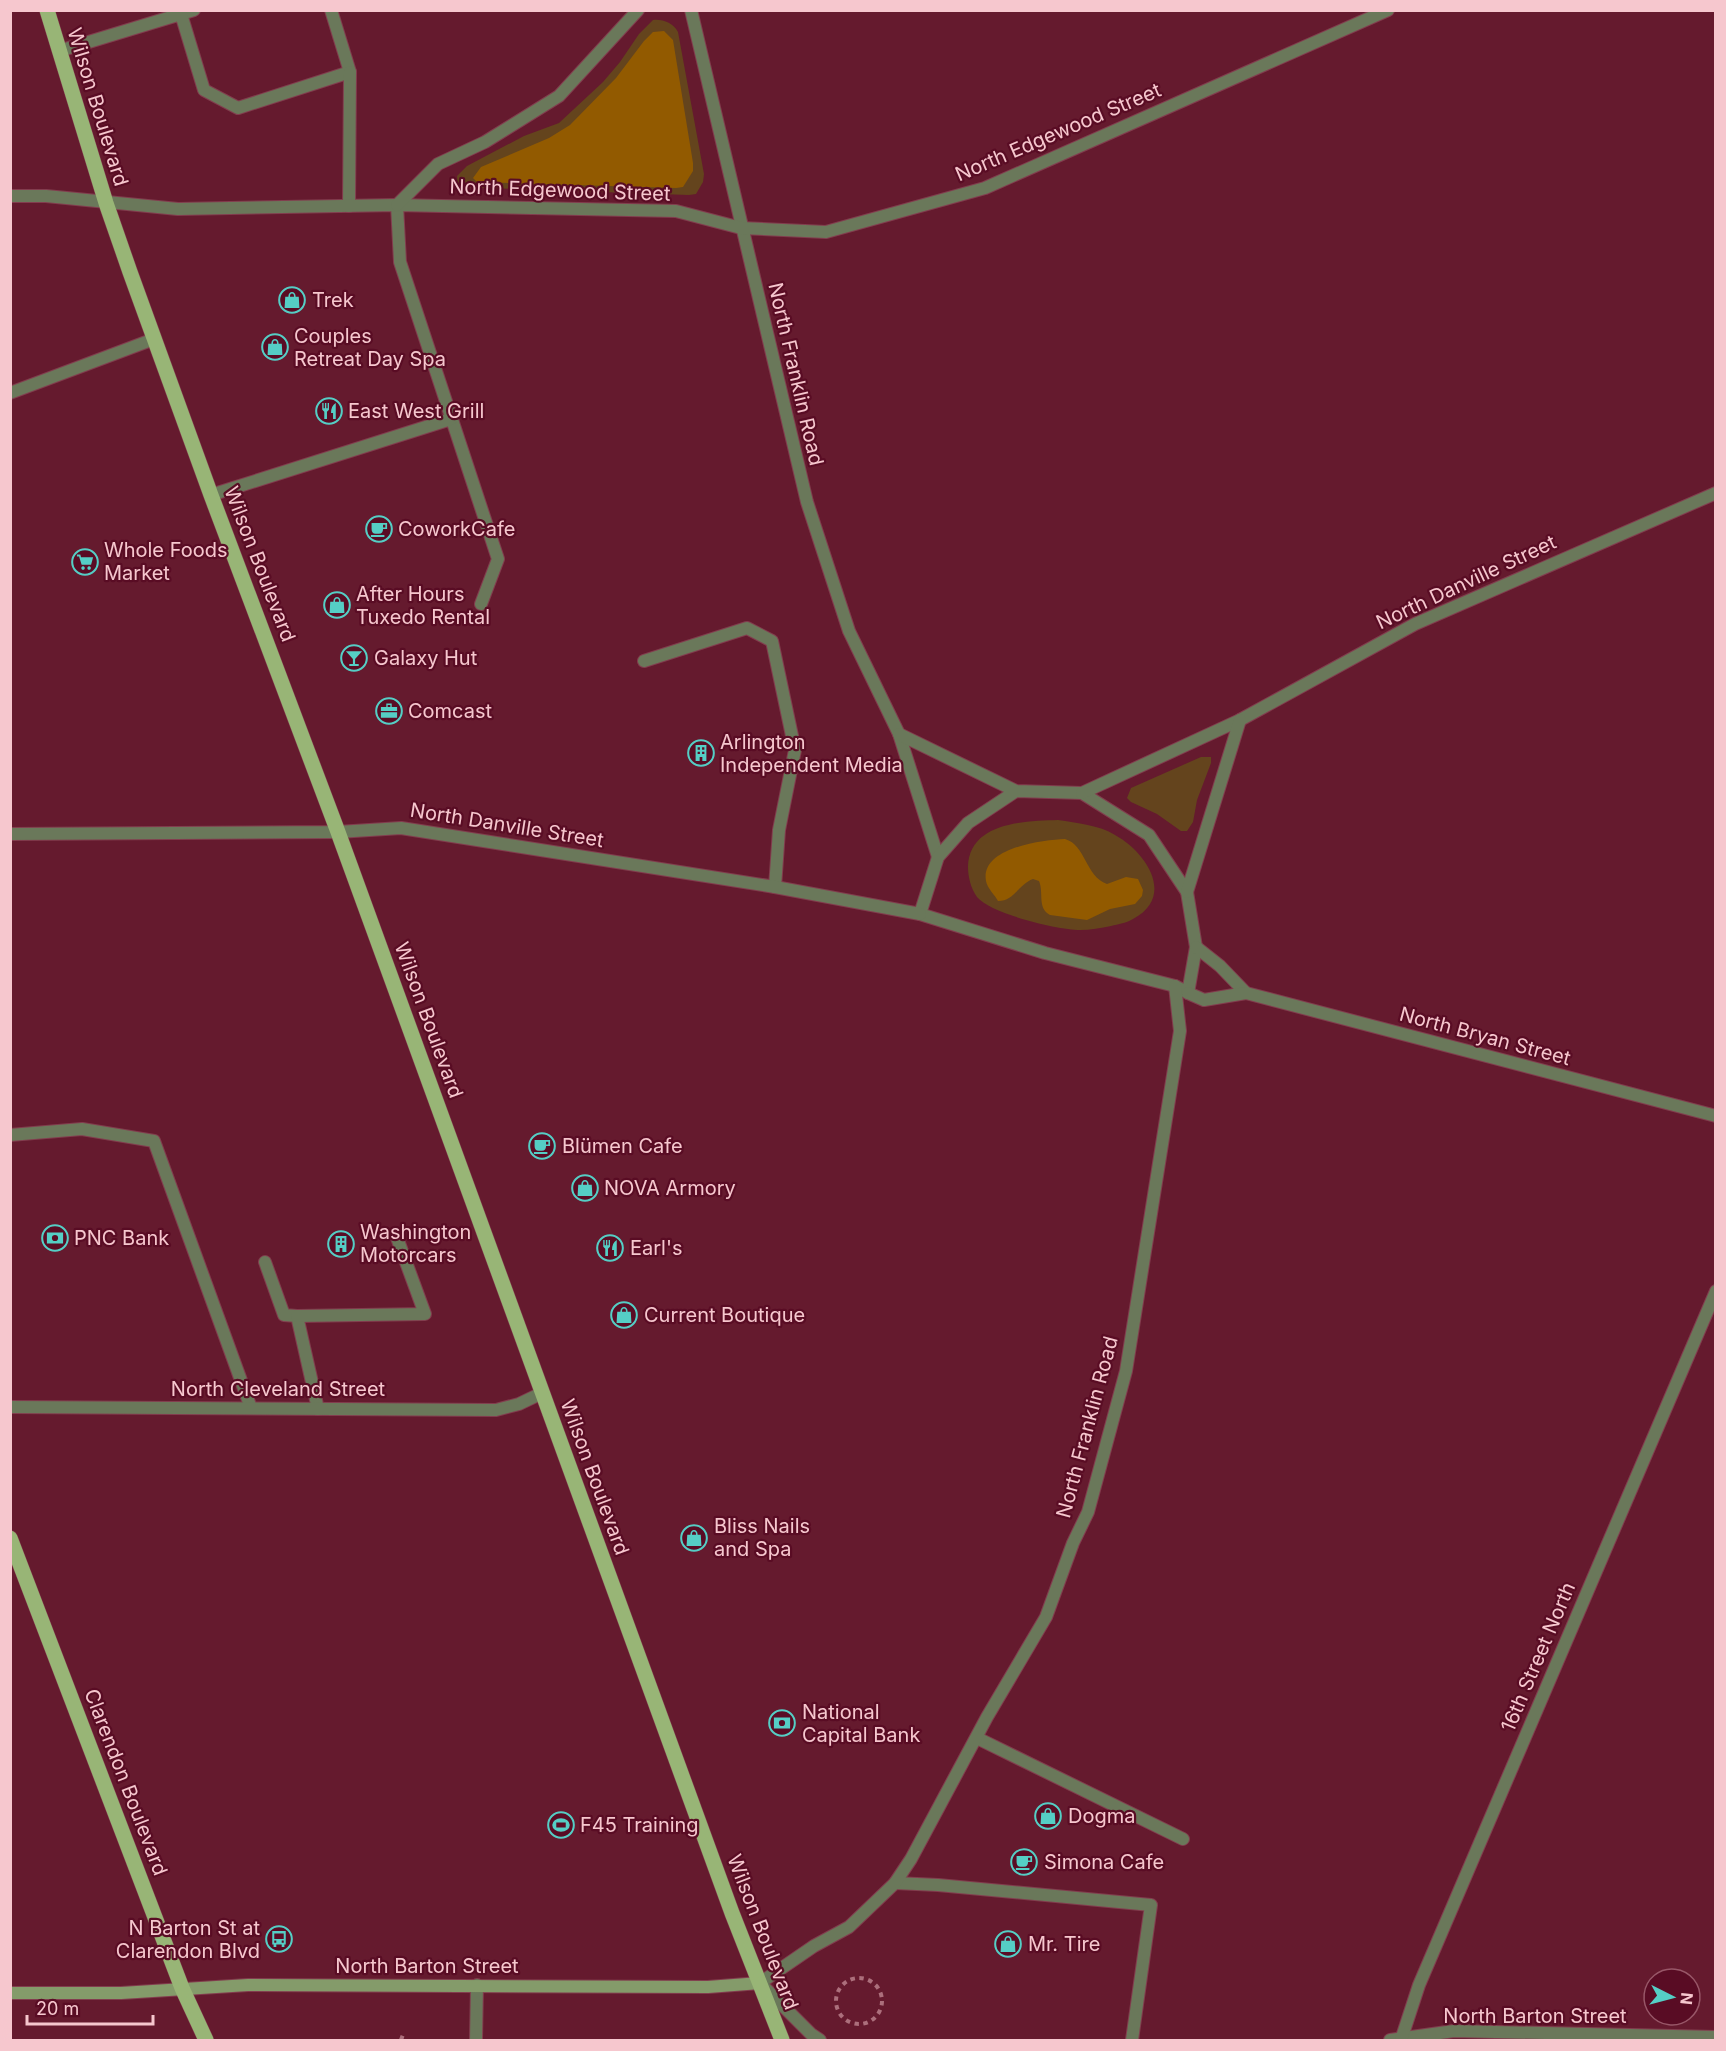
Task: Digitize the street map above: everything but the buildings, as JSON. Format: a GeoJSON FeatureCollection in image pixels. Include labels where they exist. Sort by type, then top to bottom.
{"type":"FeatureCollection","features":[{"type":"Feature","properties":{"kind":"main road","name":"Wilson Boulevard"},"geometry":{"type":"LineString","coordinates":[[47,10],[106,203],[154,339],[338,832],[732,1913],[782,2040]]}},
{"type":"Feature","properties":{"kind":"main road","name":"Clarendon Boulevard"},"geometry":{"type":"LineString","coordinates":[[10,1538],[182,1988],[206,2040]]}},
{"type":"Feature","properties":{"kind":"street"},"geometry":{"type":"LineString","coordinates":[[331,10],[350,72],[349,206]]}},
{"type":"Feature","properties":{"kind":"street"},"geometry":{"type":"LineString","coordinates":[[481,604],[498,559],[400,262],[397,205],[438,164],[485,142],[559,96],[638,10]]}},
{"type":"Feature","properties":{"kind":"street","name":"North Franklin Road"},"geometry":{"type":"LineString","coordinates":[[691,10],[807,502],[849,631],[899,734]]}},
{"type":"Feature","properties":{"kind":"street","name":"North Edgewood Street"},"geometry":{"type":"LineString","coordinates":[[10,196],[46,196],[178,209],[397,205],[676,212],[741,228],[826,232],[985,188],[1388,10]]}},
{"type":"Feature","properties":{"kind":"street"},"geometry":{"type":"LineString","coordinates":[[59,51],[188,12],[204,90],[238,108],[350,72]]}},
{"type":"Feature","properties":{"kind":"street"},"geometry":{"type":"LineString","coordinates":[[10,393],[154,339]]}},
{"type":"Feature","properties":{"kind":"street"},"geometry":{"type":"LineString","coordinates":[[211,495],[451,419]]}},
{"type":"Feature","properties":{"kind":"street","name":"North Danville Street"},"geometry":{"type":"LineString","coordinates":[[1082,793],[1240,720],[1415,624],[1716,493]]}},
{"type":"Feature","properties":{"kind":"street"},"geometry":{"type":"LineString","coordinates":[[644,661],[747,628],[772,641],[795,750],[779,830],[775,887]]}},
{"type":"Feature","properties":{"kind":"street"},"geometry":{"type":"LineString","coordinates":[[1187,892],[1240,720]]}},
{"type":"Feature","properties":{"kind":"street"},"geometry":{"type":"LineString","coordinates":[[899,734],[1016,791],[1082,793],[1149,836],[1187,892],[1196,947],[1188,993]]}},
{"type":"Feature","properties":{"kind":"street"},"geometry":{"type":"LineString","coordinates":[[899,734],[938,857]]}},
{"type":"Feature","properties":{"kind":"street"},"geometry":{"type":"LineString","coordinates":[[920,914],[938,857],[968,823],[1016,791]]}},
{"type":"Feature","properties":{"kind":"street","name":"North Danville Street"},"geometry":{"type":"LineString","coordinates":[[10,834],[338,832],[401,828],[775,887],[920,914],[1045,953],[1175,986]]}},
{"type":"Feature","properties":{"kind":"street"},"geometry":{"type":"LineString","coordinates":[[1196,947],[1220,966],[1246,993]]}},
{"type":"Feature","properties":{"kind":"street","name":"North Franklin Road"},"geometry":{"type":"LineString","coordinates":[[760,1983],[814,1946],[849,1927],[895,1883],[911,1859],[976,1738],[1046,1617],[1073,1543],[1088,1512],[1126,1371],[1180,1031],[1175,986]]}},
{"type":"Feature","properties":{"kind":"street","name":"North Bryan Street"},"geometry":{"type":"LineString","coordinates":[[1175,986],[1204,1000],[1246,993],[1716,1116]]}},
{"type":"Feature","properties":{"kind":"street"},"geometry":{"type":"LineString","coordinates":[[11,1135],[82,1129],[154,1141],[251,1408]]}},
{"type":"Feature","properties":{"kind":"street"},"geometry":{"type":"LineString","coordinates":[[265,1262],[284,1315],[425,1314],[396,1235]]}},
{"type":"Feature","properties":{"kind":"street","name":"16th Street North"},"geometry":{"type":"LineString","coordinates":[[1398,2040],[1419,1984],[1716,1292]]}},
{"type":"Feature","properties":{"kind":"street"},"geometry":{"type":"LineString","coordinates":[[297,1316],[318,1409]]}},
{"type":"Feature","properties":{"kind":"street","name":"North Cleveland Street"},"geometry":{"type":"LineString","coordinates":[[10,1407],[496,1410],[519,1404],[542,1393]]}},
{"type":"Feature","properties":{"kind":"street"},"geometry":{"type":"LineString","coordinates":[[976,1738],[1184,1839]]}},
{"type":"Feature","properties":{"kind":"street"},"geometry":{"type":"LineString","coordinates":[[895,1883],[1150,1905],[1132,2040]]}},
{"type":"Feature","properties":{"kind":"street"},"geometry":{"type":"LineString","coordinates":[[760,1983],[811,2034],[820,2040]]}},
{"type":"Feature","properties":{"kind":"street","name":"North Barton Street"},"geometry":{"type":"LineString","coordinates":[[10,1993],[121,1993],[248,1985],[708,1987],[760,1983]]}},
{"type":"Feature","properties":{"kind":"street"},"geometry":{"type":"LineString","coordinates":[[476,2040],[477,1985]]}},
{"type":"Feature","properties":{"kind":"street","name":"North Barton Street"},"geometry":{"type":"LineString","coordinates":[[1398,2040],[1454,2031],[1716,2037]]}},
{"type":"Feature","properties":{"kind":"path"},"geometry":{"type":"LineString","coordinates":[[862,1978],[873,1983],[878,1989],[882,2002],[878,2014],[866,2023],[860,2024],[847,2021],[841,2016],[836,2002],[840,1988],[850,1980],[862,1978]]}},
{"type":"Feature","properties":{"kind":"path"},"geometry":{"type":"LineString","coordinates":[[401,2040],[404,2032]]}},
{"type":"Feature","properties":{"kind":"shaded area"},"geometry":{"type":"Polygon","coordinates":[[[653,20],[667,22],[678,32],[704,174],[703,182],[696,194],[458,187],[457,176],[467,166],[524,136],[559,123],[603,82],[639,34],[653,20]]]}},
{"type":"Feature","properties":{"kind":"shaded area"},"geometry":{"type":"Polygon","coordinates":[[[664,31],[673,40],[693,163],[693,171],[683,187],[477,182],[473,178],[481,167],[549,138],[570,125],[616,78],[653,32],[664,31]]]}},
{"type":"Feature","properties":{"kind":"shaded area"},"geometry":{"type":"Polygon","coordinates":[[[1201,757],[1211,757],[1211,763],[1197,800],[1193,822],[1187,831],[1181,831],[1157,814],[1127,798],[1131,788],[1201,757]]]}},
{"type":"Feature","properties":{"kind":"shaded area"},"geometry":{"type":"Polygon","coordinates":[[[1058,820],[1102,829],[1115,835],[1137,852],[1152,875],[1154,887],[1153,899],[1146,909],[1128,922],[1080,930],[1041,924],[1010,915],[977,897],[970,883],[968,867],[971,852],[978,841],[988,833],[1015,823],[1058,820]]]}},
{"type":"Feature","properties":{"kind":"shaded area"},"geometry":{"type":"Polygon","coordinates":[[[1065,839],[1077,847],[1100,880],[1107,884],[1126,877],[1138,879],[1143,890],[1142,896],[1135,904],[1110,909],[1087,920],[1050,915],[1046,912],[1042,904],[1039,881],[1033,879],[1008,898],[998,901],[986,881],[987,870],[993,861],[1002,853],[1028,844],[1065,839]]]}},
{"type":"Feature","properties":{"kind":"place","name":"Trek"},"geometry":{"type":"Point","coordinates":[292,300]}},
{"type":"Feature","properties":{"kind":"place","name":"Couples Retreat Day Spa"},"geometry":{"type":"Point","coordinates":[275,347]}},
{"type":"Feature","properties":{"kind":"place","name":"East West Grill"},"geometry":{"type":"Point","coordinates":[329,411]}},
{"type":"Feature","properties":{"kind":"place","name":"CoworkCafe"},"geometry":{"type":"Point","coordinates":[379,529]}},
{"type":"Feature","properties":{"kind":"place","name":"Whole Foods Market"},"geometry":{"type":"Point","coordinates":[85,562]}},
{"type":"Feature","properties":{"kind":"place","name":"After Hours Tuxedo Rental"},"geometry":{"type":"Point","coordinates":[337,605]}},
{"type":"Feature","properties":{"kind":"place","name":"Galaxy Hut"},"geometry":{"type":"Point","coordinates":[354,658]}},
{"type":"Feature","properties":{"kind":"place","name":"Comcast"},"geometry":{"type":"Point","coordinates":[389,711]}},
{"type":"Feature","properties":{"kind":"place","name":"Arlington Independent Media"},"geometry":{"type":"Point","coordinates":[701,753]}},
{"type":"Feature","properties":{"kind":"place","name":"Blümen Cafe"},"geometry":{"type":"Point","coordinates":[542,1146]}},
{"type":"Feature","properties":{"kind":"place","name":"NOVA Armory"},"geometry":{"type":"Point","coordinates":[585,1188]}},
{"type":"Feature","properties":{"kind":"place","name":"PNC Bank"},"geometry":{"type":"Point","coordinates":[55,1238]}},
{"type":"Feature","properties":{"kind":"place","name":"Washington Motorcars"},"geometry":{"type":"Point","coordinates":[341,1244]}},
{"type":"Feature","properties":{"kind":"place","name":"Earl's"},"geometry":{"type":"Point","coordinates":[610,1248]}},
{"type":"Feature","properties":{"kind":"place","name":"Current Boutique"},"geometry":{"type":"Point","coordinates":[624,1315]}},
{"type":"Feature","properties":{"kind":"place","name":"Bliss Nails and Spa"},"geometry":{"type":"Point","coordinates":[694,1538]}},
{"type":"Feature","properties":{"kind":"place","name":"National Capital Bank"},"geometry":{"type":"Point","coordinates":[782,1723]}},
{"type":"Feature","properties":{"kind":"place","name":"Dogma"},"geometry":{"type":"Point","coordinates":[1048,1816]}},
{"type":"Feature","properties":{"kind":"place","name":"F45 Training"},"geometry":{"type":"Point","coordinates":[561,1825]}},
{"type":"Feature","properties":{"kind":"place","name":"Simona Cafe"},"geometry":{"type":"Point","coordinates":[1024,1862]}},
{"type":"Feature","properties":{"kind":"place","name":"N Barton St at Clarendon Blvd"},"geometry":{"type":"Point","coordinates":[279,1939]}},
{"type":"Feature","properties":{"kind":"place","name":"Mr. Tire"},"geometry":{"type":"Point","coordinates":[1008,1944]}}]}
